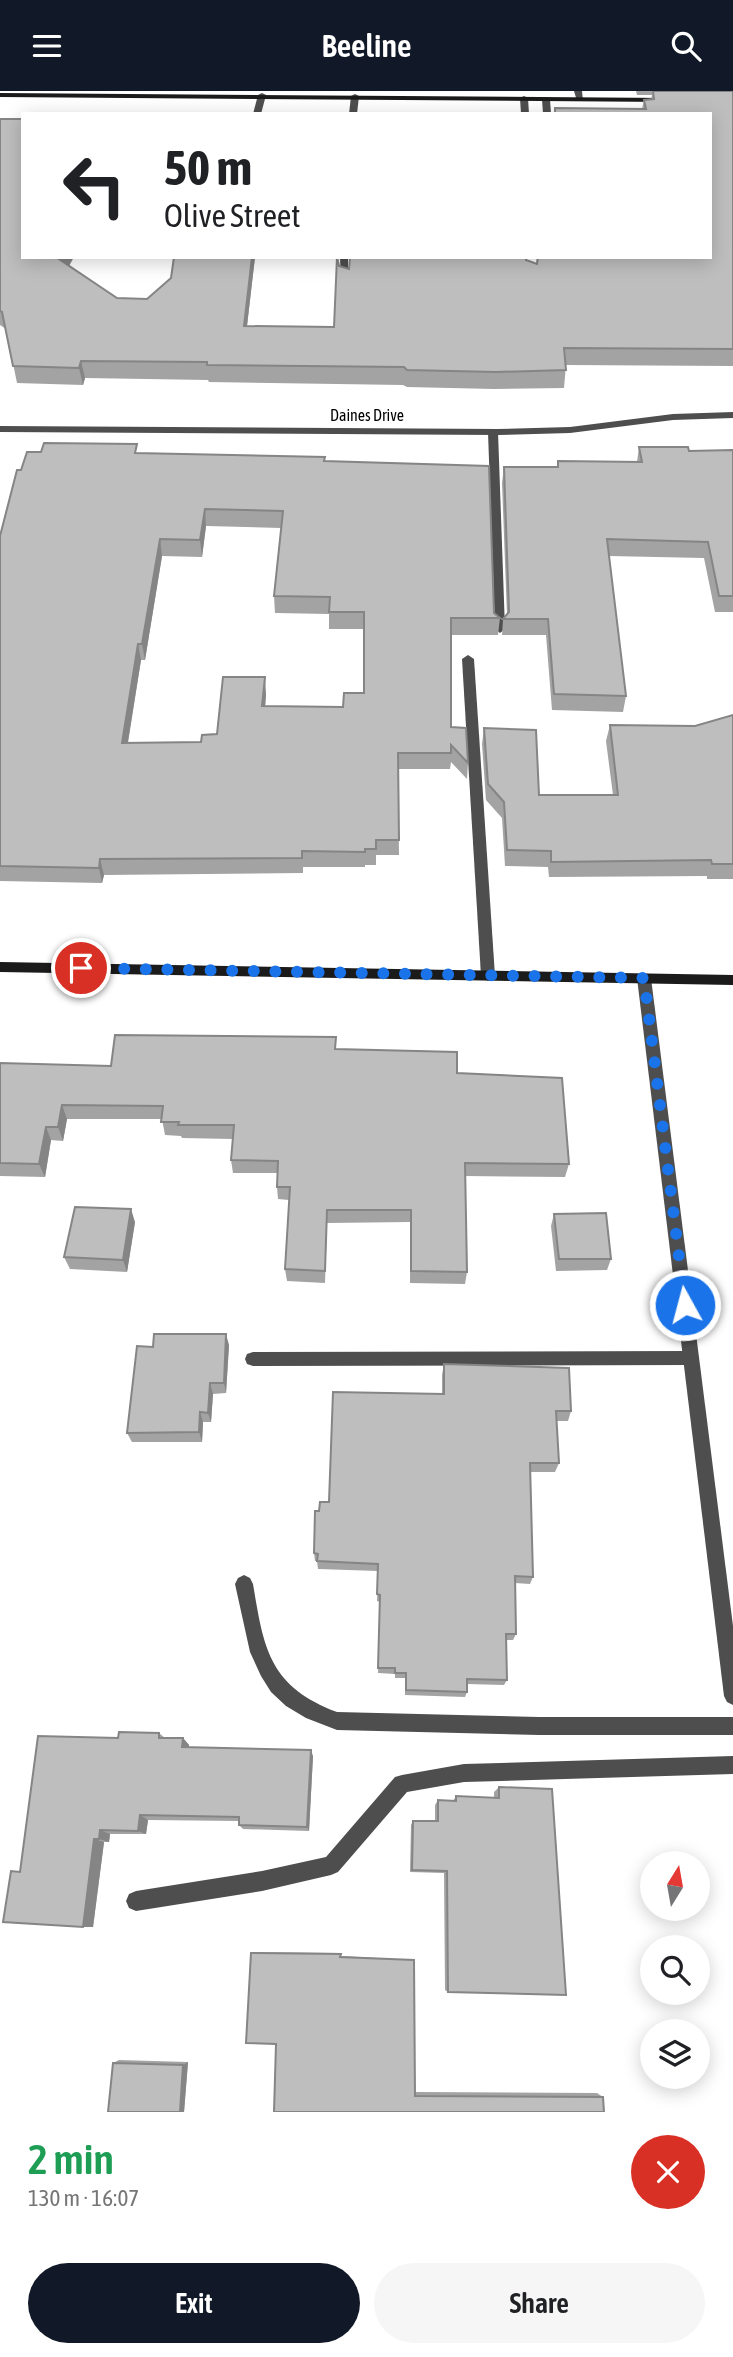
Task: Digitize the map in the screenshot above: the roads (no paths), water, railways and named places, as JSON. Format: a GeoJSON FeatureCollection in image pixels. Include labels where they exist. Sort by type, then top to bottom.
{"type":"FeatureCollection","features":[{"type":"Feature","properties":{"kind":"street"},"geometry":{"type":"LineString","coordinates":[[0,95],[117,92],[546,99],[579,95],[643,103],[681,100]]}},
{"type":"Feature","properties":{"kind":"street"},"geometry":{"type":"LineString","coordinates":[[258,112],[262,96]]}},
{"type":"Feature","properties":{"kind":"street"},"geometry":{"type":"LineString","coordinates":[[353,112],[355,96]]}},
{"type":"Feature","properties":{"kind":"street"},"geometry":{"type":"LineString","coordinates":[[524,98],[525,112]]}},
{"type":"Feature","properties":{"kind":"street"},"geometry":{"type":"LineString","coordinates":[[546,99],[547,112]]}},
{"type":"Feature","properties":{"kind":"street"},"geometry":{"type":"LineString","coordinates":[[344,259],[345,282]]}},
{"type":"Feature","properties":{"kind":"street","name":"Daines Drive"},"geometry":{"type":"LineString","coordinates":[[0,429],[493,432],[570,430],[673,417],[733,415]]}},
{"type":"Feature","properties":{"kind":"street"},"geometry":{"type":"LineString","coordinates":[[493,432],[500,629]]}},
{"type":"Feature","properties":{"kind":"street"},"geometry":{"type":"LineString","coordinates":[[468,659],[488,976]]}},
{"type":"Feature","properties":{"kind":"street"},"geometry":{"type":"LineString","coordinates":[[0,967],[733,980]]}},
{"type":"Feature","properties":{"kind":"street"},"geometry":{"type":"LineString","coordinates":[[644,978],[730,1654],[733,1696]]}},
{"type":"Feature","properties":{"kind":"street"},"geometry":{"type":"LineString","coordinates":[[253,1359],[691,1358]]}},
{"type":"Feature","properties":{"kind":"street"},"geometry":{"type":"LineString","coordinates":[[244,1584],[254,1647],[274,1682],[312,1713],[337,1721],[539,1726],[733,1726]]}},
{"type":"Feature","properties":{"kind":"street"},"geometry":{"type":"LineString","coordinates":[[136,1901],[262,1881],[331,1865],[401,1784],[464,1773],[733,1765]]}}]}
